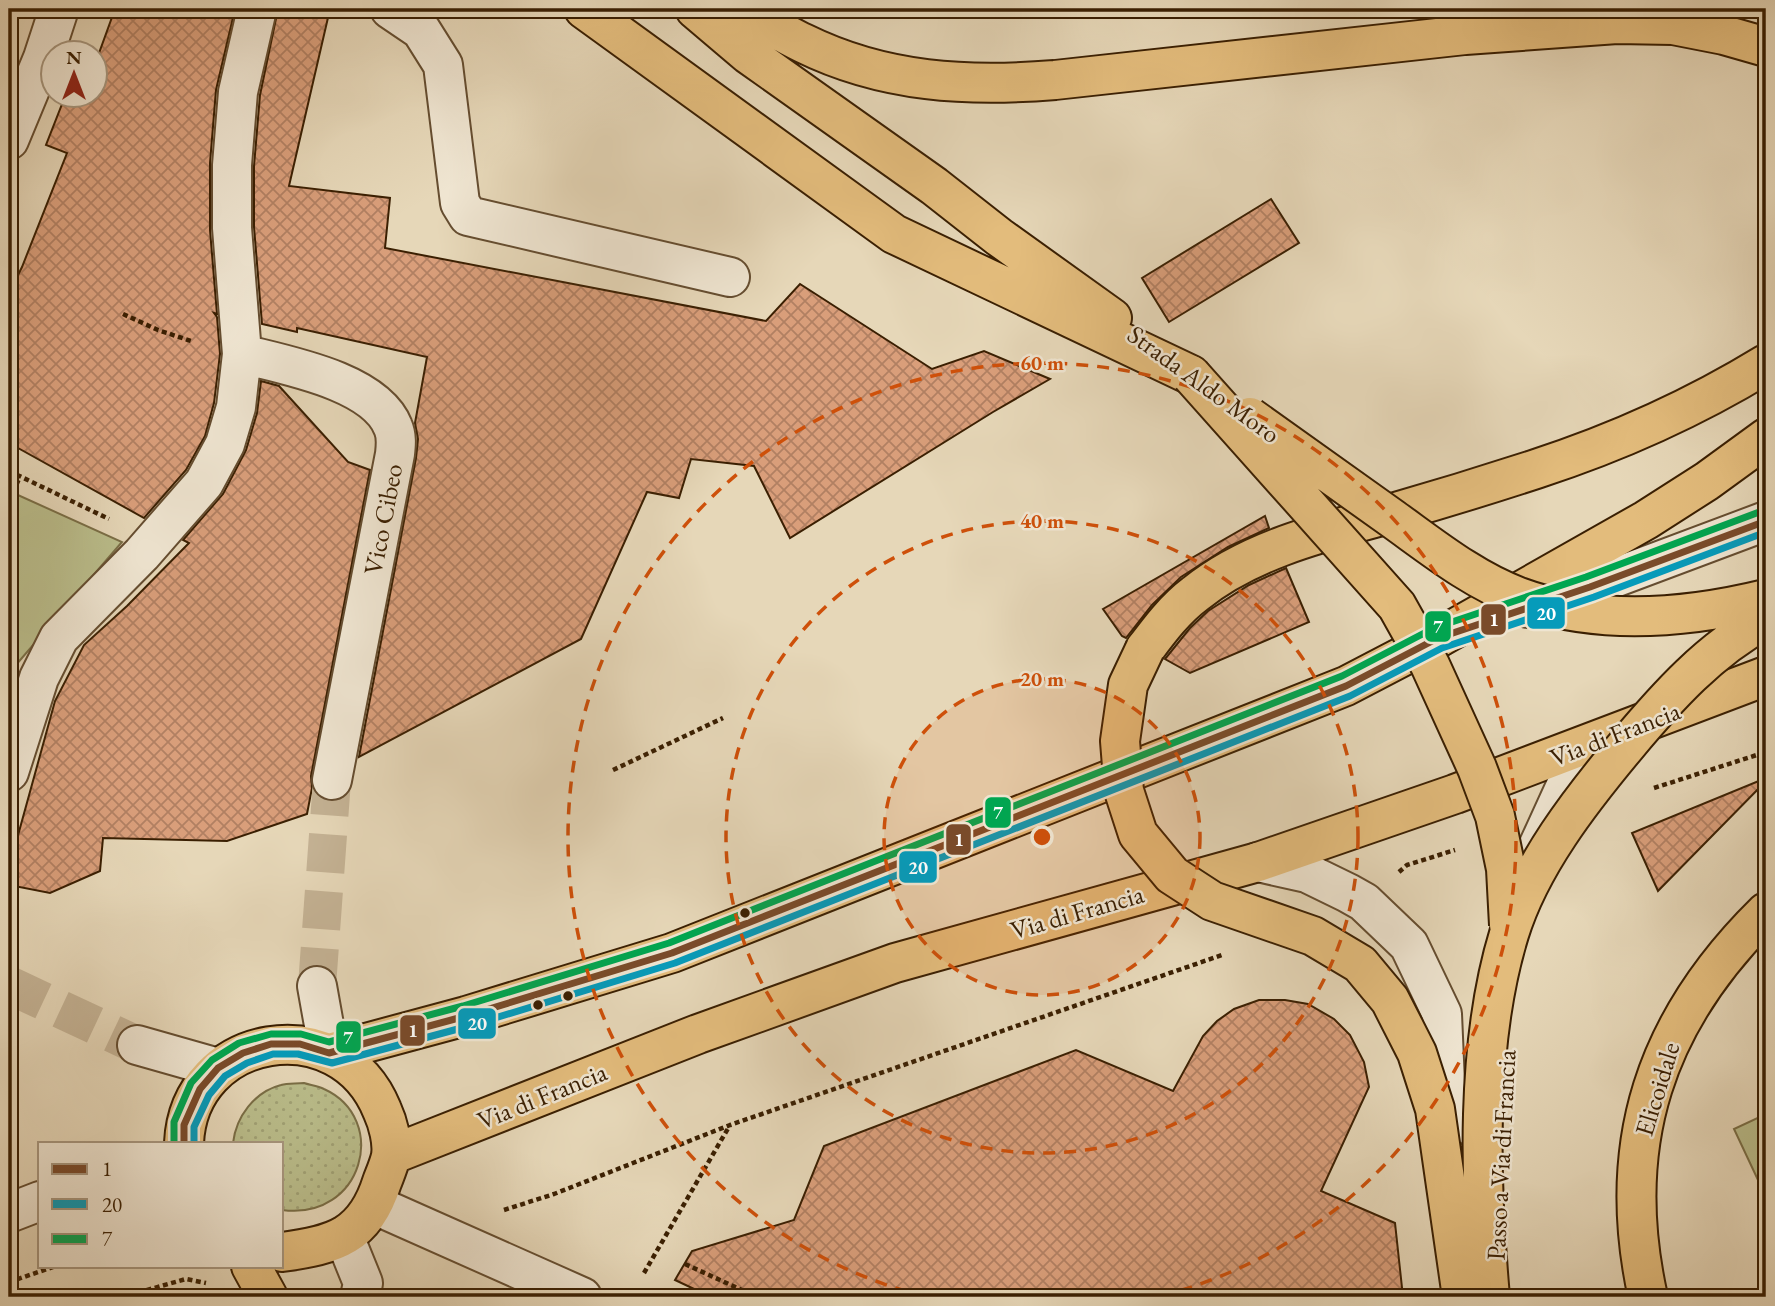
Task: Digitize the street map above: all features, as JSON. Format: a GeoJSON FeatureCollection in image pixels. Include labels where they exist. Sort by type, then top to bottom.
{"type":"FeatureCollection","features":[{"type":"Feature","properties":{"kind":"main road"},"geometry":{"type":"LineString","coordinates":[[584,9],[894,234],[1191,375],[1397,606],[1430,665],[1477,768],[1495,816],[1506,869],[1510,932]]}},
{"type":"Feature","properties":{"kind":"main road","name":"Strada Aldo Moro"},"geometry":{"type":"LineString","coordinates":[[695,9],[748,54],[934,186],[999,237],[1426,543],[1474,574],[1520,597],[1572,610],[1615,616],[1723,610],[1766,599]]}},
{"type":"Feature","properties":{"kind":"main road"},"geometry":{"type":"LineString","coordinates":[[742,9],[804,44],[853,63],[951,83],[1003,84],[1067,79],[1465,35],[1617,24],[1673,25],[1766,47]]}},
{"type":"Feature","properties":{"kind":"main road"},"geometry":{"type":"LineString","coordinates":[[1462,1297],[1434,1109],[1417,1053],[1390,1000],[1360,964],[1313,936],[1212,901],[1172,875],[1138,834],[1124,791],[1120,741],[1128,685],[1146,649],[1168,620],[1195,594],[1235,567],[1332,530],[1590,451],[1669,417],[1766,364]]}},
{"type":"Feature","properties":{"kind":"main road"},"geometry":{"type":"LineString","coordinates":[[329,1053],[466,1016],[672,953],[1346,686],[1438,638],[1646,520],[1707,481],[1766,438]]}},
{"type":"Feature","properties":{"kind":"main road"},"geometry":{"type":"LineString","coordinates":[[1493,1297],[1484,1163],[1486,1079],[1496,986],[1510,932],[1535,875],[1560,831],[1610,766],[1667,697],[1736,635],[1766,619]]}},
{"type":"Feature","properties":{"kind":"main road","name":"Via di Francia"},"geometry":{"type":"LineString","coordinates":[[391,1155],[698,1034],[895,963],[1258,862],[1455,794],[1766,676]]}},
{"type":"Feature","properties":{"kind":"main road","name":"Elicoidale"},"geometry":{"type":"LineString","coordinates":[[1648,1297],[1636,1225],[1636,1172],[1642,1122],[1656,1075],[1676,1027],[1707,978],[1766,912]]}},
{"type":"Feature","properties":{"kind":"main road"},"geometry":{"type":"LineString","coordinates":[[184,1142],[184,1125],[200,1089],[218,1068],[243,1053],[271,1044],[300,1044],[329,1053],[356,1070],[376,1094],[388,1123],[391,1155],[375,1205],[361,1223],[344,1236],[316,1247],[284,1252]]}},
{"type":"Feature","properties":{"kind":"main road"},"geometry":{"type":"LineString","coordinates":[[252,1268],[268,1297]]}},
{"type":"Feature","properties":{"kind":"street"},"geometry":{"type":"LineString","coordinates":[[9,140],[43,58],[59,9]]}},
{"type":"Feature","properties":{"kind":"street"},"geometry":{"type":"LineString","coordinates":[[9,772],[39,678],[59,638],[154,540],[204,483],[225,444],[236,407],[242,354],[232,228],[232,165],[238,92],[257,9]]}},
{"type":"Feature","properties":{"kind":"street"},"geometry":{"type":"LineString","coordinates":[[390,9],[421,30],[443,65],[460,203],[468,216],[730,277]]}},
{"type":"Feature","properties":{"kind":"street","name":"Vico Cibeo"},"geometry":{"type":"LineString","coordinates":[[242,354],[304,370],[347,385],[380,409],[393,426],[396,439],[396,454],[332,780]]}},
{"type":"Feature","properties":{"kind":"street"},"geometry":{"type":"LineString","coordinates":[[1438,638],[1590,587],[1766,521]]}},
{"type":"Feature","properties":{"kind":"street","name":"Passo a Via di Francia"},"geometry":{"type":"LineString","coordinates":[[1493,1297],[1514,896],[1584,746]]}},
{"type":"Feature","properties":{"kind":"street","name":"Passo a Via di Francia"},"geometry":{"type":"LineString","coordinates":[[1258,862],[1307,873],[1364,902],[1409,945],[1442,1014],[1450,1197],[1450,1297]]}},
{"type":"Feature","properties":{"kind":"street"},"geometry":{"type":"LineString","coordinates":[[317,986],[329,1053]]}},
{"type":"Feature","properties":{"kind":"street","name":"Passo a Via di Francia"},"geometry":{"type":"LineString","coordinates":[[1442,1014],[1508,1012]]}},
{"type":"Feature","properties":{"kind":"street"},"geometry":{"type":"LineString","coordinates":[[137,1045],[218,1068]]}},
{"type":"Feature","properties":{"kind":"street"},"geometry":{"type":"LineString","coordinates":[[9,1213],[38,1202]]}},
{"type":"Feature","properties":{"kind":"street"},"geometry":{"type":"LineString","coordinates":[[375,1205],[582,1297]]}},
{"type":"Feature","properties":{"kind":"street"},"geometry":{"type":"LineString","coordinates":[[344,1236],[363,1283],[360,1297]]}},
{"type":"Feature","properties":{"kind":"path"},"geometry":{"type":"LineString","coordinates":[[123,314],[158,330],[213,348],[242,354]]}},
{"type":"Feature","properties":{"kind":"path"},"geometry":{"type":"LineString","coordinates":[[9,471],[154,540]]}},
{"type":"Feature","properties":{"kind":"path"},"geometry":{"type":"LineString","coordinates":[[9,500],[20,477]]}},
{"type":"Feature","properties":{"kind":"path"},"geometry":{"type":"LineString","coordinates":[[613,770],[723,718]]}},
{"type":"Feature","properties":{"kind":"path"},"geometry":{"type":"LineString","coordinates":[[1653,789],[1766,752]]}},
{"type":"Feature","properties":{"kind":"path"},"geometry":{"type":"LineString","coordinates":[[1364,902],[1408,865],[1460,849]]}},
{"type":"Feature","properties":{"kind":"path"},"geometry":{"type":"LineString","coordinates":[[554,1194],[730,1125],[1225,954]]}},
{"type":"Feature","properties":{"kind":"path"},"geometry":{"type":"LineString","coordinates":[[644,1273],[730,1125]]}},
{"type":"Feature","properties":{"kind":"path"},"geometry":{"type":"LineString","coordinates":[[685,1264],[757,1297]]}},
{"type":"Feature","properties":{"kind":"path"},"geometry":{"type":"LineString","coordinates":[[9,1282],[50,1268]]}},
{"type":"Feature","properties":{"kind":"path"},"geometry":{"type":"LineString","coordinates":[[122,1297],[186,1279],[211,1284]]}},
{"type":"Feature","properties":{"kind":"green space"},"geometry":{"type":"Polygon","coordinates":[[[9,491],[122,542],[9,673],[9,491]]]}},
{"type":"Feature","properties":{"kind":"green space"},"geometry":{"type":"Polygon","coordinates":[[[304,1083],[324,1089],[344,1103],[357,1122],[361,1143],[358,1165],[348,1184],[332,1200],[310,1209],[284,1210],[284,1142],[233,1142],[238,1124],[248,1107],[271,1088],[304,1083]]]}},
{"type":"Feature","properties":{"kind":"green space"},"geometry":{"type":"Polygon","coordinates":[[[1766,1114],[1766,1197],[1734,1129],[1766,1114]]]}},
{"type":"Feature","properties":{"kind":"building"},"geometry":{"type":"Polygon","coordinates":[[[115,9],[235,9],[216,90],[210,163],[210,230],[217,314],[214,313],[217,317],[220,354],[214,403],[205,436],[186,470],[144,518],[9,443],[9,293],[67,153],[46,145],[61,108],[108,108],[108,38],[104,38],[115,9]]]}},
{"type":"Feature","properties":{"kind":"building"},"geometry":{"type":"Polygon","coordinates":[[[278,9],[330,9],[289,186],[390,198],[385,248],[766,321],[800,284],[932,369],[984,351],[1050,379],[790,538],[754,466],[691,459],[679,498],[647,492],[581,639],[359,757],[416,458],[418,439],[415,423],[427,357],[297,328],[297,332],[262,324],[254,227],[254,166],[260,95],[278,9]]]}},
{"type":"Feature","properties":{"kind":"building"},"geometry":{"type":"Polygon","coordinates":[[[1271,199],[1299,243],[1169,322],[1142,278],[1271,199]]]}},
{"type":"Feature","properties":{"kind":"building"},"geometry":{"type":"Polygon","coordinates":[[[261,381],[279,386],[348,462],[370,470],[311,776],[312,788],[307,814],[227,841],[103,838],[100,871],[50,893],[9,885],[9,868],[55,701],[84,645],[189,543],[183,540],[223,494],[246,450],[257,413],[261,381]]]}},
{"type":"Feature","properties":{"kind":"building"},"geometry":{"type":"Polygon","coordinates":[[[1265,516],[1269,528],[1228,547],[1181,577],[1152,605],[1126,638],[1103,609],[1265,516]]]}},
{"type":"Feature","properties":{"kind":"building"},"geometry":{"type":"Polygon","coordinates":[[[1286,568],[1309,622],[1190,673],[1165,659],[1208,611],[1249,585],[1286,568]]]}},
{"type":"Feature","properties":{"kind":"building"},"geometry":{"type":"Polygon","coordinates":[[[1766,778],[1766,781],[1658,891],[1632,833],[1766,778]]]}},
{"type":"Feature","properties":{"kind":"building"},"geometry":{"type":"Polygon","coordinates":[[[1259,1000],[1285,1000],[1308,1004],[1334,1019],[1350,1035],[1364,1062],[1369,1087],[1321,1191],[1395,1223],[1403,1297],[711,1297],[675,1280],[692,1251],[794,1220],[824,1146],[1076,1050],[1173,1091],[1203,1036],[1217,1021],[1234,1009],[1259,1000]]]}},
{"type":"Feature","properties":{"kind":"tunnel"},"geometry":{"type":"LineString","coordinates":[[317,986],[332,780]]}},
{"type":"Feature","properties":{"kind":"tunnel"},"geometry":{"type":"LineString","coordinates":[[9,985],[137,1045]]}},
{"type":"Feature","properties":{"kind":"transit line","name":"7"},"geometry":{"type":"LineString","coordinates":[[174,1142],[174,1122],[191,1083],[212,1060],[239,1043],[271,1034],[301,1034],[329,1042],[463,1006],[669,943],[1342,676],[1434,628],[1586,577],[1762,511]]}},
{"type":"Feature","properties":{"kind":"transit line","name":"1"},"geometry":{"type":"LineString","coordinates":[[184,1142],[184,1125],[200,1089],[218,1068],[243,1053],[271,1044],[300,1044],[329,1053],[466,1016],[672,953],[1346,686],[1438,638],[1590,587],[1766,521]]}},
{"type":"Feature","properties":{"kind":"transit line","name":"20"},"geometry":{"type":"LineString","coordinates":[[194,1142],[194,1127],[209,1095],[225,1076],[247,1063],[273,1054],[298,1054],[332,1063],[469,1026],[675,963],[1350,696],[1442,648],[1594,597],[1766,532]]}}]}
